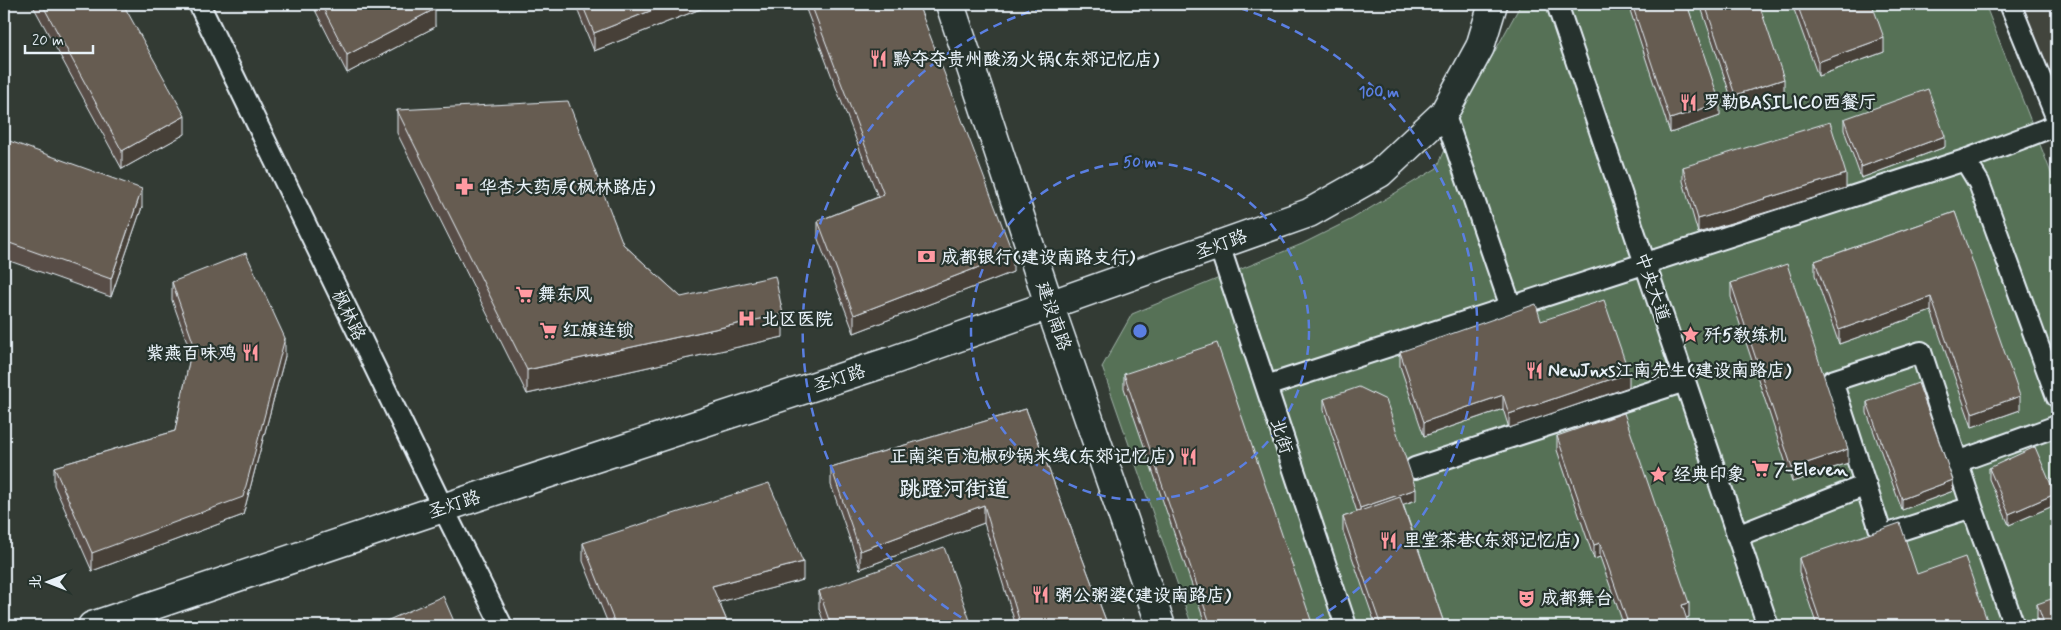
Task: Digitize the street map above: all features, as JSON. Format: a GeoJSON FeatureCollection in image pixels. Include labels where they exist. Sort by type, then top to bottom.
{"type":"FeatureCollection","features":[{"type":"Feature","properties":{"kind":"street","name":"枫林路"},"geometry":{"type":"LineString","coordinates":[[199,4],[502,626]]}},
{"type":"Feature","properties":{"kind":"street","name":"建设南路"},"geometry":{"type":"LineString","coordinates":[[950,4],[1049,304],[1161,626]]}},
{"type":"Feature","properties":{"kind":"street","name":"圣灯路"},"geometry":{"type":"LineString","coordinates":[[92,626],[443,508],[891,361],[1309,213],[1380,173],[1444,113],[1480,47],[1493,4]]}},
{"type":"Feature","properties":{"kind":"street","name":"中央大道"},"geometry":{"type":"LineString","coordinates":[[1557,4],[1768,626]]}},
{"type":"Feature","properties":{"kind":"street"},"geometry":{"type":"LineString","coordinates":[[2010,4],[2057,119]]}},
{"type":"Feature","properties":{"kind":"street"},"geometry":{"type":"LineString","coordinates":[[1444,113],[1511,307]]}},
{"type":"Feature","properties":{"kind":"street"},"geometry":{"type":"LineString","coordinates":[[1266,386],[1965,160],[2057,125]]}},
{"type":"Feature","properties":{"kind":"street"},"geometry":{"type":"LineString","coordinates":[[1965,160],[1978,183],[2057,397]]}},
{"type":"Feature","properties":{"kind":"street","name":"北街"},"geometry":{"type":"LineString","coordinates":[[1219,245],[1346,626]]}},
{"type":"Feature","properties":{"kind":"street"},"geometry":{"type":"LineString","coordinates":[[1972,507],[1882,536],[1832,381],[1921,352],[1972,507],[2014,626]]}},
{"type":"Feature","properties":{"kind":"street"},"geometry":{"type":"LineString","coordinates":[[1415,468],[1685,381]]}},
{"type":"Feature","properties":{"kind":"street"},"geometry":{"type":"LineString","coordinates":[[1957,462],[2057,426]]}},
{"type":"Feature","properties":{"kind":"street"},"geometry":{"type":"LineString","coordinates":[[1737,536],[1866,485]]}},
{"type":"Feature","properties":{"kind":"shaded area"},"geometry":{"type":"Polygon","coordinates":[[[2015,4],[2057,4],[2057,113],[2015,4]]]}},
{"type":"Feature","properties":{"kind":"green space"},"geometry":{"type":"Polygon","coordinates":[[[1521,4],[1985,4],[2057,188],[2057,626],[1192,626],[1102,367],[1132,314],[1302,244],[1352,219],[1437,168],[1463,109],[1521,4]]]}},
{"type":"Feature","properties":{"kind":"building"},"geometry":{"type":"Polygon","coordinates":[[[42,4],[123,4],[185,116],[122,151],[42,4]]]}},
{"type":"Feature","properties":{"kind":"building"},"geometry":{"type":"Polygon","coordinates":[[[321,4],[432,4],[435,9],[347,55],[321,4]]]}},
{"type":"Feature","properties":{"kind":"building"},"geometry":{"type":"Polygon","coordinates":[[[582,4],[668,4],[594,33],[582,4]]]}},
{"type":"Feature","properties":{"kind":"building"},"geometry":{"type":"Polygon","coordinates":[[[811,4],[918,4],[1013,254],[854,315],[818,221],[884,195],[811,4]]]}},
{"type":"Feature","properties":{"kind":"building"},"geometry":{"type":"Polygon","coordinates":[[[1632,4],[1687,4],[1720,103],[1670,119],[1632,4]]]}},
{"type":"Feature","properties":{"kind":"building"},"geometry":{"type":"Polygon","coordinates":[[[1705,4],[1759,4],[1784,79],[1735,95],[1705,4]]]}},
{"type":"Feature","properties":{"kind":"building"},"geometry":{"type":"Polygon","coordinates":[[[1797,4],[1872,4],[1884,38],[1818,62],[1797,4]]]}},
{"type":"Feature","properties":{"kind":"building"},"geometry":{"type":"Polygon","coordinates":[[[1928,89],[1945,136],[1861,167],[1844,119],[1928,89]]]}},
{"type":"Feature","properties":{"kind":"building"},"geometry":{"type":"Polygon","coordinates":[[[568,101],[623,244],[681,297],[775,276],[783,314],[527,370],[397,110],[568,101]]]}},
{"type":"Feature","properties":{"kind":"building"},"geometry":{"type":"Polygon","coordinates":[[[1830,122],[1846,174],[1698,219],[1683,167],[1830,122]]]}},
{"type":"Feature","properties":{"kind":"building"},"geometry":{"type":"Polygon","coordinates":[[[4,139],[142,189],[111,279],[4,241],[4,139]]]}},
{"type":"Feature","properties":{"kind":"building"},"geometry":{"type":"Polygon","coordinates":[[[1955,212],[2020,396],[1972,413],[1931,297],[1839,330],[1815,261],[1955,212]]]}},
{"type":"Feature","properties":{"kind":"building"},"geometry":{"type":"Polygon","coordinates":[[[246,253],[285,338],[243,497],[92,553],[54,467],[175,431],[193,342],[172,282],[246,253]]]}},
{"type":"Feature","properties":{"kind":"building"},"geometry":{"type":"Polygon","coordinates":[[[1787,264],[1848,449],[1792,468],[1731,283],[1787,264]]]}},
{"type":"Feature","properties":{"kind":"building"},"geometry":{"type":"Polygon","coordinates":[[[1604,300],[1629,373],[1509,414],[1503,395],[1424,422],[1400,352],[1536,304],[1541,321],[1604,300]]]}},
{"type":"Feature","properties":{"kind":"building"},"geometry":{"type":"Polygon","coordinates":[[[1217,343],[1313,626],[1211,626],[1124,374],[1217,343]]]}},
{"type":"Feature","properties":{"kind":"building"},"geometry":{"type":"Polygon","coordinates":[[[1918,383],[1953,480],[1902,499],[1867,402],[1918,383]]]}},
{"type":"Feature","properties":{"kind":"building"},"geometry":{"type":"Polygon","coordinates":[[[1359,387],[1386,400],[1416,489],[1360,508],[1324,399],[1359,387]]]}},
{"type":"Feature","properties":{"kind":"building"},"geometry":{"type":"Polygon","coordinates":[[[1026,409],[1108,626],[1021,626],[984,505],[860,551],[831,467],[1026,409]]]}},
{"type":"Feature","properties":{"kind":"building"},"geometry":{"type":"Polygon","coordinates":[[[1624,413],[1689,603],[1682,605],[1689,626],[1629,626],[1600,543],[1594,545],[1557,436],[1624,413]]]}},
{"type":"Feature","properties":{"kind":"building"},"geometry":{"type":"Polygon","coordinates":[[[2057,422],[2057,440],[2052,424],[2057,422]]]}},
{"type":"Feature","properties":{"kind":"building"},"geometry":{"type":"Polygon","coordinates":[[[2035,447],[2055,494],[2009,514],[1989,468],[2035,447]]]}},
{"type":"Feature","properties":{"kind":"building"},"geometry":{"type":"Polygon","coordinates":[[[769,483],[803,562],[712,586],[729,626],[616,626],[583,543],[769,483]]]}},
{"type":"Feature","properties":{"kind":"building"},"geometry":{"type":"Polygon","coordinates":[[[1400,497],[1445,626],[1381,626],[1343,517],[1400,497]]]}},
{"type":"Feature","properties":{"kind":"building"},"geometry":{"type":"Polygon","coordinates":[[[1900,523],[1917,574],[1965,557],[1989,626],[1822,626],[1799,558],[1900,523]]]}},
{"type":"Feature","properties":{"kind":"building"},"geometry":{"type":"Polygon","coordinates":[[[944,547],[972,626],[831,626],[819,591],[944,547]]]}},
{"type":"Feature","properties":{"kind":"building"},"geometry":{"type":"Polygon","coordinates":[[[443,596],[456,626],[375,626],[443,596]]]}},
{"type":"Feature","properties":{"kind":"building"},"geometry":{"type":"Polygon","coordinates":[[[2057,597],[2057,626],[2045,626],[2037,604],[2057,597]]]}},
{"type":"Feature","properties":{"kind":"place","name":"黔夺夺贵州酸汤火锅(东郊记忆店)"},"geometry":{"type":"Point","coordinates":[879,59]}},
{"type":"Feature","properties":{"kind":"place","name":"罗勒BASILICO西餐厅"},"geometry":{"type":"Point","coordinates":[1689,102]}},
{"type":"Feature","properties":{"kind":"place","name":"华杏大药房(枫林路店)"},"geometry":{"type":"Point","coordinates":[465,187]}},
{"type":"Feature","properties":{"kind":"place","name":"成都银行(建设南路支行)"},"geometry":{"type":"Point","coordinates":[927,257]}},
{"type":"Feature","properties":{"kind":"place","name":"舞东风"},"geometry":{"type":"Point","coordinates":[524,294]}},
{"type":"Feature","properties":{"kind":"place","name":"北区医院"},"geometry":{"type":"Point","coordinates":[747,319]}},
{"type":"Feature","properties":{"kind":"place","name":"红旗连锁"},"geometry":{"type":"Point","coordinates":[548,330]}},
{"type":"Feature","properties":{"kind":"place","name":"歼5教练机"},"geometry":{"type":"Point","coordinates":[1690,335]}},
{"type":"Feature","properties":{"kind":"place","name":"紫燕百味鸡"},"geometry":{"type":"Point","coordinates":[250,353]}},
{"type":"Feature","properties":{"kind":"place","name":"NewJnxs江南先生(建设南路店)"},"geometry":{"type":"Point","coordinates":[1534,370]}},
{"type":"Feature","properties":{"kind":"place","name":"正南柒百泡椒砂锅米线(东郊记忆店)"},"geometry":{"type":"Point","coordinates":[1188,456]}},
{"type":"Feature","properties":{"kind":"place","name":"7-Eleven"},"geometry":{"type":"Point","coordinates":[1760,469]}},
{"type":"Feature","properties":{"kind":"place","name":"经典印象"},"geometry":{"type":"Point","coordinates":[1659,474]}},
{"type":"Feature","properties":{"kind":"place","name":"里堂茶巷(东郊记忆店)"},"geometry":{"type":"Point","coordinates":[1389,540]}},
{"type":"Feature","properties":{"kind":"place","name":"粥公粥婆(建设南路店)"},"geometry":{"type":"Point","coordinates":[1041,595]}},
{"type":"Feature","properties":{"kind":"place","name":"成都舞台"},"geometry":{"type":"Point","coordinates":[1527,598]}},
{"type":"Feature","properties":{"kind":"district","name":"跳蹬河街道"},"geometry":{"type":"Point","coordinates":[954,488]}}]}
